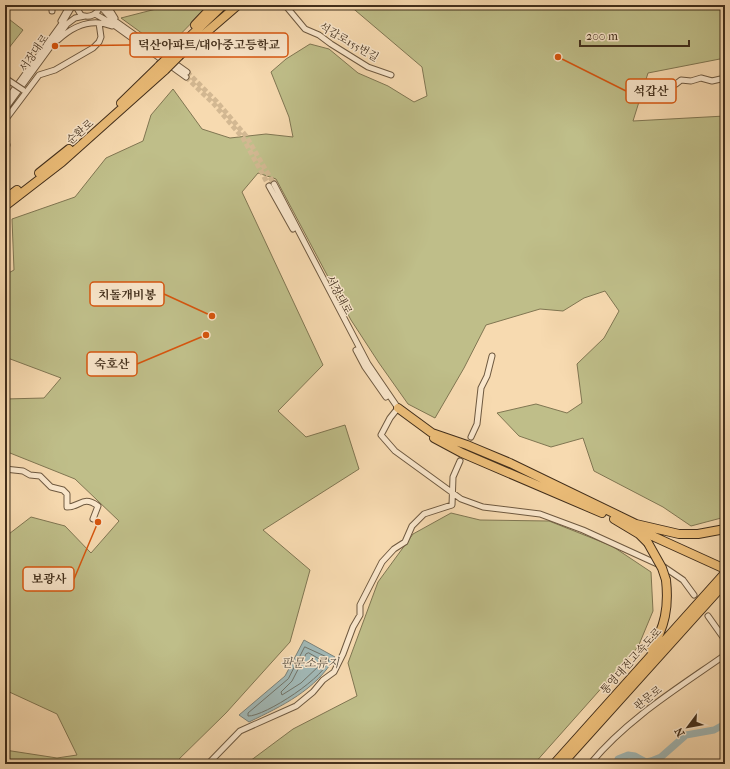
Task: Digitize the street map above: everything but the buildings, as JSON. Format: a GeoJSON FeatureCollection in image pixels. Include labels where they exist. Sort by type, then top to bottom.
{"type":"FeatureCollection","features":[{"type":"Feature","properties":{"kind":"highway"},"geometry":{"type":"LineString","coordinates":[[178,52],[186,34],[214,5]]}},
{"type":"Feature","properties":{"kind":"highway"},"geometry":{"type":"LineString","coordinates":[[162,68],[223,5]]}},
{"type":"Feature","properties":{"kind":"highway"},"geometry":{"type":"LineString","coordinates":[[178,52],[230,5]]}},
{"type":"Feature","properties":{"kind":"highway"},"geometry":{"type":"LineString","coordinates":[[178,52],[238,5]]}},
{"type":"Feature","properties":{"kind":"highway","name":"순환로"},"geometry":{"type":"LineString","coordinates":[[5,199],[95,128],[162,68]]}},
{"type":"Feature","properties":{"kind":"highway","name":"순환로"},"geometry":{"type":"LineString","coordinates":[[5,206],[62,162],[162,68]]}},
{"type":"Feature","properties":{"kind":"highway"},"geometry":{"type":"LineString","coordinates":[[397,409],[430,436],[462,453],[618,520],[725,569]]}},
{"type":"Feature","properties":{"kind":"highway"},"geometry":{"type":"LineString","coordinates":[[397,409],[432,433],[467,445],[510,463],[725,565]]}},
{"type":"Feature","properties":{"kind":"highway"},"geometry":{"type":"LineString","coordinates":[[618,520],[639,534],[648,543],[662,568],[666,580],[668,600],[663,628],[658,639],[636,671]]}},
{"type":"Feature","properties":{"kind":"highway"},"geometry":{"type":"LineString","coordinates":[[636,524],[680,534],[698,534],[725,529]]}},
{"type":"Feature","properties":{"kind":"highway","name":"통영대전고속도로"},"geometry":{"type":"LineString","coordinates":[[562,764],[712,593],[725,573]]}},
{"type":"Feature","properties":{"kind":"highway","name":"통영대전고속도로"},"geometry":{"type":"LineString","coordinates":[[554,764],[636,671],[712,593],[725,584]]}},
{"type":"Feature","properties":{"kind":"street"},"geometry":{"type":"LineString","coordinates":[[52,5],[52,11]]}},
{"type":"Feature","properties":{"kind":"street"},"geometry":{"type":"LineString","coordinates":[[58,29],[65,11],[70,5]]}},
{"type":"Feature","properties":{"kind":"street"},"geometry":{"type":"LineString","coordinates":[[74,5],[77,12],[90,16],[125,32],[187,75],[111,18],[100,5],[90,16]]}},
{"type":"Feature","properties":{"kind":"street","name":"서장대로"},"geometry":{"type":"LineString","coordinates":[[5,102],[74,5]]}},
{"type":"Feature","properties":{"kind":"street"},"geometry":{"type":"LineString","coordinates":[[107,5],[112,14],[123,26]]}},
{"type":"Feature","properties":{"kind":"street","name":"석갑로155번길"},"geometry":{"type":"LineString","coordinates":[[285,5],[305,29],[319,35],[330,44],[368,67],[391,75]]}},
{"type":"Feature","properties":{"kind":"street"},"geometry":{"type":"LineString","coordinates":[[5,153],[7,145],[5,138],[6,119],[24,91],[38,75],[55,70],[89,51],[99,42],[100,31],[98,23],[90,16]]}},
{"type":"Feature","properties":{"kind":"street","name":"서장대로"},"geometry":{"type":"LineString","coordinates":[[5,109],[67,24],[75,18],[90,16]]}},
{"type":"Feature","properties":{"kind":"street"},"geometry":{"type":"LineString","coordinates":[[52,46],[77,26],[87,23],[107,24],[125,32]]}},
{"type":"Feature","properties":{"kind":"street"},"geometry":{"type":"LineString","coordinates":[[5,78],[24,91]]}},
{"type":"Feature","properties":{"kind":"street"},"geometry":{"type":"LineString","coordinates":[[676,84],[681,80],[691,81],[701,78],[712,81],[725,78]]}},
{"type":"Feature","properties":{"kind":"street","name":"서장대로"},"geometry":{"type":"LineString","coordinates":[[272,185],[368,364],[397,409]]}},
{"type":"Feature","properties":{"kind":"street"},"geometry":{"type":"LineString","coordinates":[[471,437],[477,424],[480,388],[487,376],[492,356]]}},
{"type":"Feature","properties":{"kind":"street"},"geometry":{"type":"LineString","coordinates":[[397,409],[381,435],[395,451],[451,493],[461,499],[484,507],[540,514],[589,532],[664,567],[683,580],[694,595]]}},
{"type":"Feature","properties":{"kind":"street"},"geometry":{"type":"LineString","coordinates":[[208,764],[240,731],[296,706],[313,692],[323,680],[334,672],[343,654],[353,627],[360,615],[360,605],[382,562],[394,549],[405,542],[412,526],[424,514],[452,505],[451,493],[453,477],[460,461]]}},
{"type":"Feature","properties":{"kind":"street"},"geometry":{"type":"LineString","coordinates":[[5,469],[23,471],[30,475],[40,476],[51,486],[64,490],[67,494],[67,507],[84,500],[93,503],[98,506],[93,519]]}},
{"type":"Feature","properties":{"kind":"street"},"geometry":{"type":"LineString","coordinates":[[708,616],[725,640]]}},
{"type":"Feature","properties":{"kind":"street","name":"판문로"},"geometry":{"type":"LineString","coordinates":[[590,764],[606,745],[653,706],[725,656]]}},
{"type":"Feature","properties":{"kind":"shaded area"},"geometry":{"type":"Polygon","coordinates":[[[157,5],[209,5],[165,50],[121,18],[156,9],[157,5]]]}},
{"type":"Feature","properties":{"kind":"shaded area"},"geometry":{"type":"Polygon","coordinates":[[[349,5],[725,5],[725,58],[648,73],[633,121],[725,116],[725,517],[691,526],[663,507],[594,471],[583,438],[551,447],[519,436],[497,413],[536,404],[567,413],[582,403],[577,364],[604,338],[619,311],[605,291],[584,298],[563,311],[540,309],[486,325],[464,368],[435,418],[408,404],[351,320],[276,179],[258,173],[242,192],[323,365],[278,411],[306,437],[345,425],[359,469],[263,530],[310,570],[290,642],[226,713],[174,764],[5,764],[5,750],[57,758],[77,755],[57,714],[5,690],[5,537],[31,517],[65,526],[91,553],[119,521],[75,479],[5,451],[5,399],[44,398],[61,378],[5,357],[5,275],[14,270],[12,219],[75,197],[106,158],[143,141],[151,115],[173,89],[202,129],[230,138],[266,134],[293,137],[289,117],[271,72],[286,59],[310,44],[329,49],[358,73],[388,86],[414,102],[427,96],[422,67],[349,5]]]}},
{"type":"Feature","properties":{"kind":"shaded area"},"geometry":{"type":"Polygon","coordinates":[[[5,16],[23,30],[5,53],[5,16]]]}},
{"type":"Feature","properties":{"kind":"shaded area"},"geometry":{"type":"Polygon","coordinates":[[[451,513],[480,520],[549,521],[612,546],[651,572],[653,611],[638,647],[534,764],[246,764],[293,729],[357,696],[348,663],[378,582],[413,534],[451,513]]]}},
{"type":"Feature","properties":{"kind":"water","name":"판문소류지"},"geometry":{"type":"Polygon","coordinates":[[[304,640],[335,657],[327,669],[308,688],[274,710],[249,722],[239,715],[285,676],[304,640]]]}},
{"type":"Feature","properties":{"kind":"waterway"},"geometry":{"type":"LineString","coordinates":[[617,764],[618,759],[628,755],[635,756],[646,762],[651,761],[661,757],[686,735],[714,730],[725,724]]}},
{"type":"Feature","properties":{"kind":"tunnel"},"geometry":{"type":"LineString","coordinates":[[187,72],[217,102],[246,136],[274,184]]}},
{"type":"Feature","properties":{"kind":"tunnel"},"geometry":{"type":"LineString","coordinates":[[186,77],[214,104],[243,138],[269,186]]}},
{"type":"Feature","properties":{"kind":"tunnel"},"geometry":{"type":"LineString","coordinates":[[460,461],[471,437]]}},
{"type":"Feature","properties":{"kind":"place","name":"덕산아파트/대아중고등학교"},"geometry":{"type":"Point","coordinates":[55,46]}},
{"type":"Feature","properties":{"kind":"place","name":"석갑산"},"geometry":{"type":"Point","coordinates":[558,57]}},
{"type":"Feature","properties":{"kind":"place","name":"치돌개비봉"},"geometry":{"type":"Point","coordinates":[212,316]}},
{"type":"Feature","properties":{"kind":"place","name":"숙호산"},"geometry":{"type":"Point","coordinates":[206,335]}},
{"type":"Feature","properties":{"kind":"place","name":"보광사"},"geometry":{"type":"Point","coordinates":[98,522]}}]}
